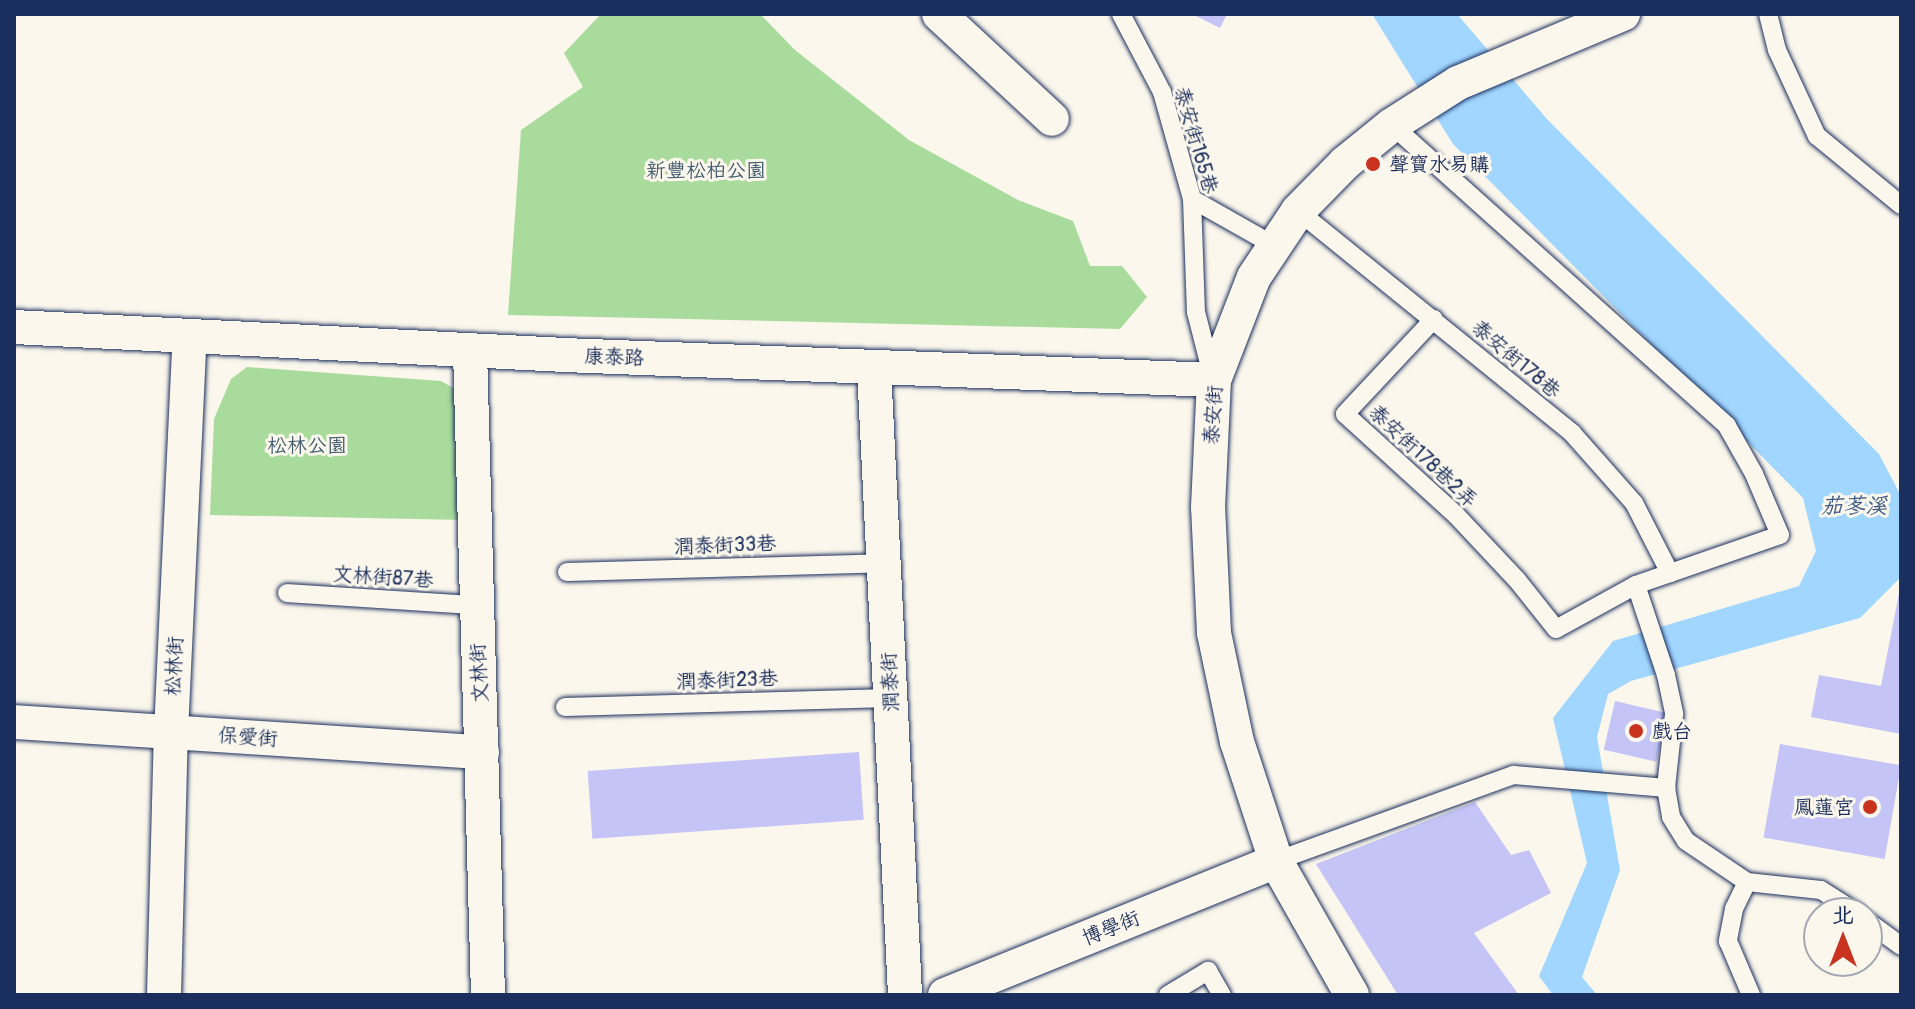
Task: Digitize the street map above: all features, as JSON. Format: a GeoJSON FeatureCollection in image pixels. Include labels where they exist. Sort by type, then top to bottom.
{"type":"FeatureCollection","features":[{"type":"Feature","properties":{"kind":"street"},"geometry":{"type":"LineString","coordinates":[[939,14],[1052,119]]}},
{"type":"Feature","properties":{"kind":"street","name":"泰安街"},"geometry":{"type":"LineString","coordinates":[[1352,995],[1276,861],[1237,742],[1214,633],[1208,507],[1214,380],[1254,277],[1298,211],[1345,163],[1392,125],[1458,83],[1535,48],[1623,14]]}},
{"type":"Feature","properties":{"kind":"street","name":"康泰路"},"geometry":{"type":"LineString","coordinates":[[14,327],[874,369],[1214,380]]}},
{"type":"Feature","properties":{"kind":"street","name":"松林街"},"geometry":{"type":"LineString","coordinates":[[164,995],[171,732],[190,336]]}},
{"type":"Feature","properties":{"kind":"street","name":"文林街"},"geometry":{"type":"LineString","coordinates":[[470,351],[488,995]]}},
{"type":"Feature","properties":{"kind":"street","name":"潤泰街"},"geometry":{"type":"LineString","coordinates":[[874,369],[905,995]]}},
{"type":"Feature","properties":{"kind":"street","name":"保愛街"},"geometry":{"type":"LineString","coordinates":[[14,722],[482,752]]}},
{"type":"Feature","properties":{"kind":"street","name":"博學街"},"geometry":{"type":"LineString","coordinates":[[945,995],[1276,861]]}},
{"type":"Feature","properties":{"kind":"lane","name":"泰安街165巷"},"geometry":{"type":"LineString","coordinates":[[1121,14],[1162,92],[1192,199],[1196,312],[1214,380]]}},
{"type":"Feature","properties":{"kind":"lane"},"geometry":{"type":"LineString","coordinates":[[1768,14],[1777,50],[1817,136],[1901,205]]}},
{"type":"Feature","properties":{"kind":"lane"},"geometry":{"type":"LineString","coordinates":[[1392,125],[1727,426],[1754,474],[1780,535],[1636,585],[1666,675],[1674,714],[1666,788],[1671,817],[1686,841],[1747,882],[1821,890],[1832,897]]}},
{"type":"Feature","properties":{"kind":"lane"},"geometry":{"type":"LineString","coordinates":[[1192,199],[1275,246]]}},
{"type":"Feature","properties":{"kind":"lane","name":"泰安街178巷"},"geometry":{"type":"LineString","coordinates":[[1298,211],[1572,433],[1634,503],[1670,573]]}},
{"type":"Feature","properties":{"kind":"lane","name":"泰安街178巷2弄"},"geometry":{"type":"LineString","coordinates":[[1434,319],[1345,414],[1456,515],[1517,580],[1556,629],[1636,585]]}},
{"type":"Feature","properties":{"kind":"lane","name":"潤泰街33巷"},"geometry":{"type":"LineString","coordinates":[[567,572],[884,563]]}},
{"type":"Feature","properties":{"kind":"lane","name":"文林街87巷"},"geometry":{"type":"LineString","coordinates":[[287,593],[475,605]]}},
{"type":"Feature","properties":{"kind":"lane","name":"潤泰街23巷"},"geometry":{"type":"LineString","coordinates":[[565,707],[890,698]]}},
{"type":"Feature","properties":{"kind":"lane"},"geometry":{"type":"LineString","coordinates":[[1276,861],[1514,775],[1666,788]]}},
{"type":"Feature","properties":{"kind":"lane"},"geometry":{"type":"LineString","coordinates":[[1747,882],[1734,909],[1728,941],[1751,995]]}},
{"type":"Feature","properties":{"kind":"lane"},"geometry":{"type":"LineString","coordinates":[[1883,933],[1901,946]]}},
{"type":"Feature","properties":{"kind":"lane"},"geometry":{"type":"LineString","coordinates":[[1168,995],[1208,971],[1222,995]]}},
{"type":"Feature","properties":{"kind":"green space","name":"新豐松柏公園"},"geometry":{"type":"Polygon","coordinates":[[[601,14],[760,14],[795,50],[909,140],[1018,200],[1073,221],[1090,266],[1122,266],[1147,297],[1120,329],[508,315],[521,130],[583,87],[564,53],[601,14]]]}},
{"type":"Feature","properties":{"kind":"green space","name":"松林公園"},"geometry":{"type":"Polygon","coordinates":[[[247,367],[441,381],[457,390],[465,520],[210,515],[214,419],[231,379],[247,367]]]}},
{"type":"Feature","properties":{"kind":"water","name":"茄苳溪"},"geometry":{"type":"Polygon","coordinates":[[[1372,14],[1457,14],[1547,119],[1879,454],[1901,496],[1901,577],[1860,618],[1631,681],[1608,694],[1597,737],[1620,870],[1582,977],[1597,995],[1553,995],[1539,976],[1587,863],[1553,718],[1613,641],[1799,586],[1816,551],[1803,498],[1453,144],[1372,14]]]}},
{"type":"Feature","properties":{"kind":"building"},"geometry":{"type":"Polygon","coordinates":[[[1192,14],[1227,14],[1220,28],[1192,14]]]}},
{"type":"Feature","properties":{"kind":"building"},"geometry":{"type":"Polygon","coordinates":[[[1900,588],[1901,734],[1811,717],[1819,675],[1881,686],[1900,588]]]}},
{"type":"Feature","properties":{"kind":"building","name":"戲台"},"geometry":{"type":"Polygon","coordinates":[[[1615,701],[1668,713],[1656,762],[1604,750],[1615,701]]]}},
{"type":"Feature","properties":{"kind":"building"},"geometry":{"type":"Polygon","coordinates":[[[1780,744],[1901,765],[1885,859],[1764,838],[1780,744]]]}},
{"type":"Feature","properties":{"kind":"building"},"geometry":{"type":"Polygon","coordinates":[[[859,752],[864,820],[592,839],[588,771],[859,752]]]}},
{"type":"Feature","properties":{"kind":"building"},"geometry":{"type":"Polygon","coordinates":[[[1475,802],[1511,855],[1529,850],[1551,893],[1474,933],[1519,995],[1398,995],[1316,864],[1475,802]]]}},
{"type":"Feature","properties":{"kind":"place","name":"聲寶水易購"},"geometry":{"type":"Point","coordinates":[1373,164]}},
{"type":"Feature","properties":{"kind":"place","name":"戲台"},"geometry":{"type":"Point","coordinates":[1636,731]}},
{"type":"Feature","properties":{"kind":"place","name":"鳳蓮宮"},"geometry":{"type":"Point","coordinates":[1870,807]}}]}
